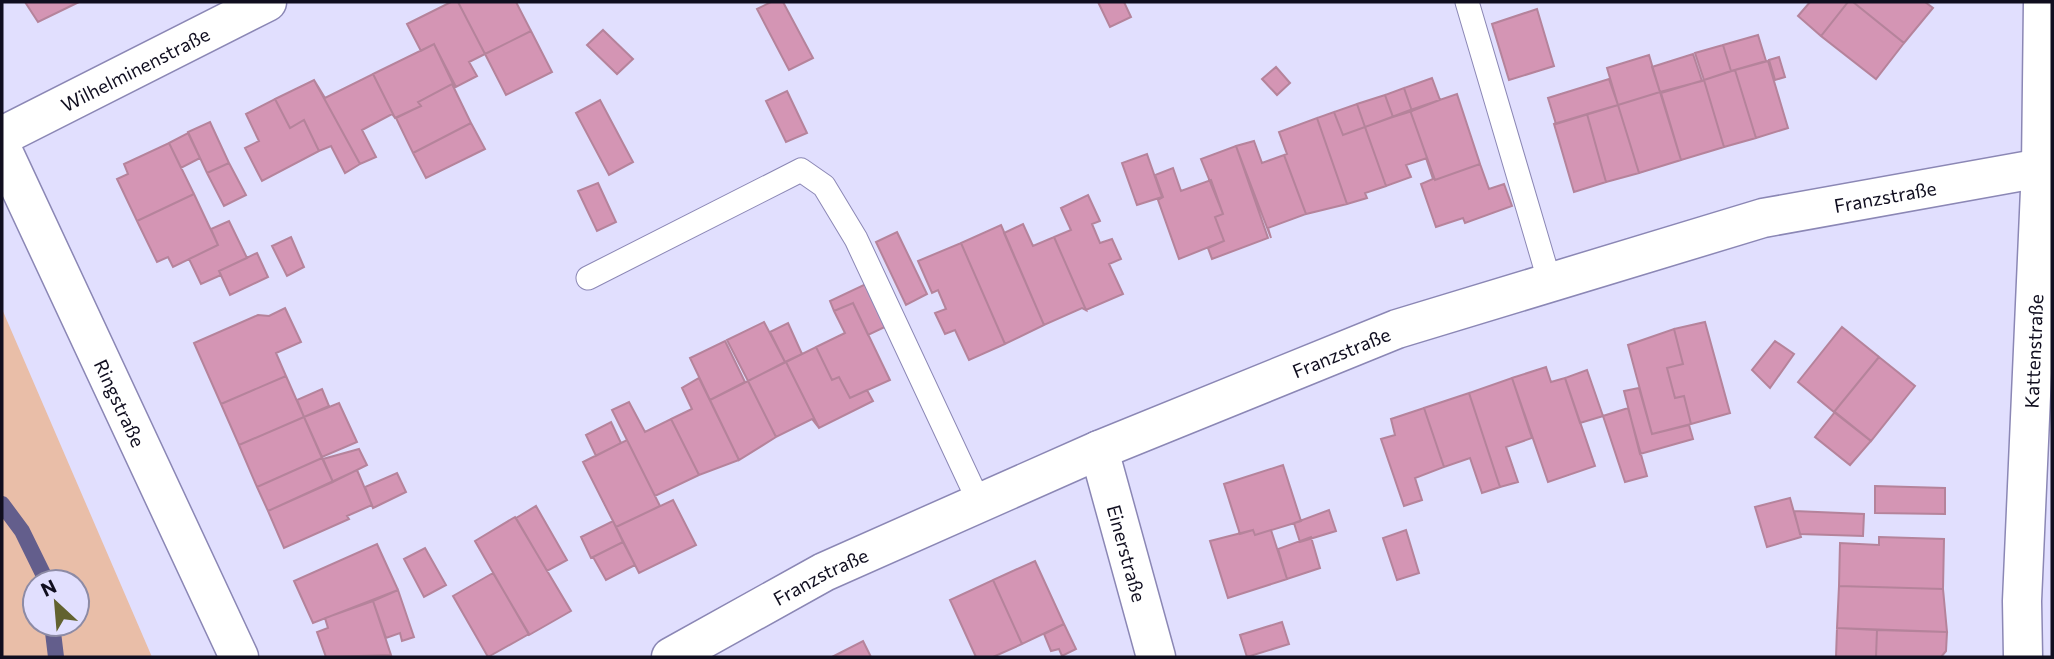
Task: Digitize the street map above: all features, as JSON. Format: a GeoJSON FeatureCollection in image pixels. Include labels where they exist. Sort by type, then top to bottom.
{"type":"FeatureCollection","features":[{"type":"Feature","properties":{"kind":"street","name":"Wilhelminenstraße"},"geometry":{"type":"LineString","coordinates":[[2,136],[267,2]]}},
{"type":"Feature","properties":{"kind":"street","name":"Kattenstraße"},"geometry":{"type":"LineString","coordinates":[[2023,657],[2037,600],[2046,166],[2043,2]]}},
{"type":"Feature","properties":{"kind":"street","name":"Ringstraße"},"geometry":{"type":"LineString","coordinates":[[2,149],[239,657]]}},
{"type":"Feature","properties":{"kind":"street","name":"Franzstraße"},"geometry":{"type":"LineString","coordinates":[[671,657],[824,572],[1099,450],[1397,329],[1763,218],[2046,166]]}},
{"type":"Feature","properties":{"kind":"street","name":"Einerstraße"},"geometry":{"type":"LineString","coordinates":[[1099,450],[1156,657]]}},
{"type":"Feature","properties":{"kind":"lane"},"geometry":{"type":"LineString","coordinates":[[1466,2],[1550,283]]}},
{"type":"Feature","properties":{"kind":"lane"},"geometry":{"type":"LineString","coordinates":[[588,278],[800,170],[824,186],[856,239],[979,502]]}},
{"type":"Feature","properties":{"kind":"shaded area"},"geometry":{"type":"Polygon","coordinates":[[[2,309],[152,657],[2,657],[2,309]]]}},
{"type":"Feature","properties":{"kind":"building"},"geometry":{"type":"Polygon","coordinates":[[[25,2],[79,2],[38,22],[25,2]]]}},
{"type":"Feature","properties":{"kind":"building"},"geometry":{"type":"Polygon","coordinates":[[[451,2],[458,2],[485,54],[469,62],[477,76],[456,87],[434,44],[421,51],[407,24],[451,2]]]}},
{"type":"Feature","properties":{"kind":"building"},"geometry":{"type":"Polygon","coordinates":[[[458,2],[516,2],[531,31],[485,54],[458,2]]]}},
{"type":"Feature","properties":{"kind":"building"},"geometry":{"type":"Polygon","coordinates":[[[771,2],[783,2],[813,58],[789,70],[757,9],[771,2]]]}},
{"type":"Feature","properties":{"kind":"building"},"geometry":{"type":"Polygon","coordinates":[[[1098,2],[1124,2],[1131,17],[1110,27],[1098,2]]]}},
{"type":"Feature","properties":{"kind":"building"},"geometry":{"type":"Polygon","coordinates":[[[1810,2],[1848,2],[1821,36],[1798,16],[1810,2]]]}},
{"type":"Feature","properties":{"kind":"building"},"geometry":{"type":"Polygon","coordinates":[[[1848,2],[1853,2],[1904,43],[1876,79],[1821,36],[1848,2]]]}},
{"type":"Feature","properties":{"kind":"building"},"geometry":{"type":"Polygon","coordinates":[[[1853,2],[1925,2],[1933,8],[1904,43],[1853,2]]]}},
{"type":"Feature","properties":{"kind":"building"},"geometry":{"type":"Polygon","coordinates":[[[1537,9],[1554,66],[1509,80],[1492,24],[1537,9]]]}},
{"type":"Feature","properties":{"kind":"building"},"geometry":{"type":"Polygon","coordinates":[[[603,30],[633,59],[617,74],[587,45],[603,30]]]}},
{"type":"Feature","properties":{"kind":"building"},"geometry":{"type":"Polygon","coordinates":[[[531,31],[552,72],[506,95],[485,54],[531,31]]]}},
{"type":"Feature","properties":{"kind":"building"},"geometry":{"type":"Polygon","coordinates":[[[1758,35],[1766,61],[1731,71],[1723,45],[1758,35]]]}},
{"type":"Feature","properties":{"kind":"building"},"geometry":{"type":"Polygon","coordinates":[[[434,44],[455,88],[452,84],[418,102],[421,106],[395,118],[373,74],[434,44]]]}},
{"type":"Feature","properties":{"kind":"building"},"geometry":{"type":"Polygon","coordinates":[[[1723,45],[1731,71],[1704,80],[1695,53],[1723,45]]]}},
{"type":"Feature","properties":{"kind":"building"},"geometry":{"type":"Polygon","coordinates":[[[1693,54],[1702,81],[1660,92],[1652,67],[1693,54]]]}},
{"type":"Feature","properties":{"kind":"building"},"geometry":{"type":"Polygon","coordinates":[[[1649,55],[1660,92],[1618,105],[1607,68],[1649,55]]]}},
{"type":"Feature","properties":{"kind":"building"},"geometry":{"type":"Polygon","coordinates":[[[1779,57],[1785,77],[1775,80],[1769,60],[1779,57]]]}},
{"type":"Feature","properties":{"kind":"building"},"geometry":{"type":"Polygon","coordinates":[[[1768,61],[1788,128],[1756,138],[1735,70],[1768,61]]]}},
{"type":"Feature","properties":{"kind":"building"},"geometry":{"type":"Polygon","coordinates":[[[1276,67],[1290,83],[1277,95],[1262,79],[1276,67]]]}},
{"type":"Feature","properties":{"kind":"building"},"geometry":{"type":"Polygon","coordinates":[[[1735,70],[1756,138],[1724,147],[1704,80],[1735,70]]]}},
{"type":"Feature","properties":{"kind":"building"},"geometry":{"type":"Polygon","coordinates":[[[373,74],[395,118],[392,114],[362,130],[376,157],[360,164],[314,80],[325,98],[373,74]]]}},
{"type":"Feature","properties":{"kind":"building"},"geometry":{"type":"Polygon","coordinates":[[[1432,78],[1440,100],[1412,111],[1404,88],[1432,78]]]}},
{"type":"Feature","properties":{"kind":"building"},"geometry":{"type":"Polygon","coordinates":[[[1609,79],[1618,105],[1556,124],[1548,98],[1609,79]]]}},
{"type":"Feature","properties":{"kind":"building"},"geometry":{"type":"Polygon","coordinates":[[[314,80],[360,164],[345,173],[331,146],[319,151],[304,120],[290,128],[275,99],[314,80]]]}},
{"type":"Feature","properties":{"kind":"building"},"geometry":{"type":"Polygon","coordinates":[[[1704,80],[1724,147],[1681,160],[1661,93],[1704,80]]]}},
{"type":"Feature","properties":{"kind":"building"},"geometry":{"type":"Polygon","coordinates":[[[452,84],[471,123],[413,153],[396,118],[421,106],[418,102],[452,84]]]}},
{"type":"Feature","properties":{"kind":"building"},"geometry":{"type":"Polygon","coordinates":[[[1404,88],[1412,111],[1393,117],[1385,95],[1404,88]]]}},
{"type":"Feature","properties":{"kind":"building"},"geometry":{"type":"Polygon","coordinates":[[[787,91],[807,133],[786,142],[766,101],[787,91]]]}},
{"type":"Feature","properties":{"kind":"building"},"geometry":{"type":"Polygon","coordinates":[[[1660,92],[1681,160],[1639,173],[1618,105],[1660,92]]]}},
{"type":"Feature","properties":{"kind":"building"},"geometry":{"type":"Polygon","coordinates":[[[1457,94],[1480,164],[1435,180],[1410,110],[1457,94]]]}},
{"type":"Feature","properties":{"kind":"building"},"geometry":{"type":"Polygon","coordinates":[[[1385,95],[1393,117],[1365,127],[1357,104],[1385,95]]]}},
{"type":"Feature","properties":{"kind":"building"},"geometry":{"type":"Polygon","coordinates":[[[275,99],[290,128],[304,120],[319,151],[262,181],[245,148],[259,141],[246,114],[275,99]]]}},
{"type":"Feature","properties":{"kind":"building"},"geometry":{"type":"Polygon","coordinates":[[[600,100],[633,162],[609,175],[576,113],[600,100]]]}},
{"type":"Feature","properties":{"kind":"building"},"geometry":{"type":"Polygon","coordinates":[[[1357,104],[1365,127],[1343,135],[1334,112],[1357,104]]]}},
{"type":"Feature","properties":{"kind":"building"},"geometry":{"type":"Polygon","coordinates":[[[1618,105],[1639,173],[1606,182],[1587,114],[1618,105]]]}},
{"type":"Feature","properties":{"kind":"building"},"geometry":{"type":"Polygon","coordinates":[[[1410,110],[1427,158],[1406,165],[1411,177],[1386,186],[1365,127],[1410,110]]]}},
{"type":"Feature","properties":{"kind":"building"},"geometry":{"type":"Polygon","coordinates":[[[1334,112],[1343,135],[1365,127],[1386,186],[1365,193],[1367,198],[1347,204],[1317,118],[1334,112]]]}},
{"type":"Feature","properties":{"kind":"building"},"geometry":{"type":"Polygon","coordinates":[[[1587,114],[1606,182],[1574,192],[1554,124],[1587,114]]]}},
{"type":"Feature","properties":{"kind":"building"},"geometry":{"type":"Polygon","coordinates":[[[1317,118],[1347,204],[1306,214],[1284,155],[1287,154],[1279,132],[1317,118]]]}},
{"type":"Feature","properties":{"kind":"building"},"geometry":{"type":"Polygon","coordinates":[[[210,122],[229,163],[207,173],[188,132],[210,122]]]}},
{"type":"Feature","properties":{"kind":"building"},"geometry":{"type":"Polygon","coordinates":[[[471,123],[485,149],[426,178],[413,153],[471,123]]]}},
{"type":"Feature","properties":{"kind":"building"},"geometry":{"type":"Polygon","coordinates":[[[188,133],[200,158],[181,168],[169,143],[188,133]]]}},
{"type":"Feature","properties":{"kind":"building"},"geometry":{"type":"Polygon","coordinates":[[[1254,141],[1262,163],[1284,155],[1306,214],[1268,228],[1271,238],[1236,146],[1254,141]]]}},
{"type":"Feature","properties":{"kind":"building"},"geometry":{"type":"Polygon","coordinates":[[[169,143],[194,194],[137,221],[117,179],[128,174],[124,164],[169,143]]]}},
{"type":"Feature","properties":{"kind":"building"},"geometry":{"type":"Polygon","coordinates":[[[1236,146],[1268,238],[1212,259],[1208,248],[1224,241],[1215,217],[1223,214],[1201,159],[1236,146]]]}},
{"type":"Feature","properties":{"kind":"building"},"geometry":{"type":"Polygon","coordinates":[[[1147,154],[1162,197],[1137,205],[1122,163],[1147,154]]]}},
{"type":"Feature","properties":{"kind":"building"},"geometry":{"type":"Polygon","coordinates":[[[1426,158],[1435,180],[1480,164],[1489,189],[1504,184],[1512,206],[1465,223],[1463,218],[1436,227],[1421,184],[1433,179],[1426,158]]]}},
{"type":"Feature","properties":{"kind":"building"},"geometry":{"type":"Polygon","coordinates":[[[229,163],[246,195],[224,206],[207,173],[229,163]]]}},
{"type":"Feature","properties":{"kind":"building"},"geometry":{"type":"Polygon","coordinates":[[[1173,168],[1181,191],[1211,180],[1223,214],[1215,217],[1224,241],[1179,259],[1158,200],[1163,197],[1155,175],[1173,168]]]}},
{"type":"Feature","properties":{"kind":"building"},"geometry":{"type":"Polygon","coordinates":[[[598,183],[616,222],[597,231],[578,191],[598,183]]]}},
{"type":"Feature","properties":{"kind":"building"},"geometry":{"type":"Polygon","coordinates":[[[194,194],[218,245],[173,267],[168,257],[157,262],[137,221],[194,194]]]}},
{"type":"Feature","properties":{"kind":"building"},"geometry":{"type":"Polygon","coordinates":[[[1088,195],[1100,221],[1092,224],[1100,243],[1112,239],[1121,259],[1109,264],[1123,294],[1086,310],[1054,237],[1071,230],[1061,208],[1088,195]]]}},
{"type":"Feature","properties":{"kind":"building"},"geometry":{"type":"Polygon","coordinates":[[[229,221],[247,258],[219,271],[221,275],[201,284],[189,259],[218,245],[211,229],[229,221]]]}},
{"type":"Feature","properties":{"kind":"building"},"geometry":{"type":"Polygon","coordinates":[[[1023,224],[1033,246],[1054,237],[1086,310],[1082,308],[1044,325],[1004,233],[1023,224]]]}},
{"type":"Feature","properties":{"kind":"building"},"geometry":{"type":"Polygon","coordinates":[[[1001,225],[1044,325],[1005,344],[961,243],[1001,225]]]}},
{"type":"Feature","properties":{"kind":"building"},"geometry":{"type":"Polygon","coordinates":[[[897,232],[927,294],[906,305],[876,242],[897,232]]]}},
{"type":"Feature","properties":{"kind":"building"},"geometry":{"type":"Polygon","coordinates":[[[291,237],[304,267],[287,276],[272,246],[291,237]]]}},
{"type":"Feature","properties":{"kind":"building"},"geometry":{"type":"Polygon","coordinates":[[[961,243],[1005,344],[969,360],[955,330],[945,334],[935,313],[946,309],[938,290],[932,293],[918,261],[961,243]]]}},
{"type":"Feature","properties":{"kind":"building"},"geometry":{"type":"Polygon","coordinates":[[[257,253],[268,277],[230,295],[219,271],[257,253]]]}},
{"type":"Feature","properties":{"kind":"building"},"geometry":{"type":"Polygon","coordinates":[[[868,283],[889,325],[868,335],[853,303],[834,311],[830,301],[868,283]]]}},
{"type":"Feature","properties":{"kind":"building"},"geometry":{"type":"Polygon","coordinates":[[[853,303],[890,380],[850,398],[839,377],[832,380],[816,347],[845,333],[834,311],[853,303]]]}},
{"type":"Feature","properties":{"kind":"building"},"geometry":{"type":"Polygon","coordinates":[[[285,308],[301,342],[276,353],[286,376],[221,404],[194,343],[258,315],[269,316],[285,308]]]}},
{"type":"Feature","properties":{"kind":"building"},"geometry":{"type":"Polygon","coordinates":[[[764,322],[785,362],[748,381],[727,340],[764,322]]]}},
{"type":"Feature","properties":{"kind":"building"},"geometry":{"type":"Polygon","coordinates":[[[1705,322],[1730,413],[1691,424],[1684,396],[1675,398],[1667,368],[1683,364],[1674,329],[1705,322]]]}},
{"type":"Feature","properties":{"kind":"building"},"geometry":{"type":"Polygon","coordinates":[[[788,323],[802,354],[785,362],[770,332],[788,323]]]}},
{"type":"Feature","properties":{"kind":"building"},"geometry":{"type":"Polygon","coordinates":[[[1842,327],[1879,357],[1834,412],[1798,382],[1842,327]]]}},
{"type":"Feature","properties":{"kind":"building"},"geometry":{"type":"Polygon","coordinates":[[[1674,329],[1683,364],[1667,368],[1675,398],[1684,396],[1691,424],[1652,434],[1628,345],[1674,329]]]}},
{"type":"Feature","properties":{"kind":"building"},"geometry":{"type":"Polygon","coordinates":[[[725,341],[745,382],[710,400],[690,358],[725,341]]]}},
{"type":"Feature","properties":{"kind":"building"},"geometry":{"type":"Polygon","coordinates":[[[1775,341],[1794,354],[1770,388],[1752,370],[1775,341]]]}},
{"type":"Feature","properties":{"kind":"building"},"geometry":{"type":"Polygon","coordinates":[[[816,347],[832,380],[839,377],[850,398],[867,390],[873,401],[819,428],[786,362],[816,347]]]}},
{"type":"Feature","properties":{"kind":"building"},"geometry":{"type":"Polygon","coordinates":[[[1879,357],[1915,386],[1871,441],[1834,412],[1879,357]]]}},
{"type":"Feature","properties":{"kind":"building"},"geometry":{"type":"Polygon","coordinates":[[[786,362],[819,428],[812,419],[776,437],[748,381],[786,362]]]}},
{"type":"Feature","properties":{"kind":"building"},"geometry":{"type":"Polygon","coordinates":[[[1546,367],[1551,382],[1565,378],[1595,466],[1548,482],[1512,378],[1546,367]]]}},
{"type":"Feature","properties":{"kind":"building"},"geometry":{"type":"Polygon","coordinates":[[[1587,370],[1603,416],[1580,423],[1565,378],[1587,370]]]}},
{"type":"Feature","properties":{"kind":"building"},"geometry":{"type":"Polygon","coordinates":[[[286,376],[304,417],[239,445],[221,404],[286,376]]]}},
{"type":"Feature","properties":{"kind":"building"},"geometry":{"type":"Polygon","coordinates":[[[699,378],[739,460],[699,475],[671,419],[692,409],[682,388],[699,378]]]}},
{"type":"Feature","properties":{"kind":"building"},"geometry":{"type":"Polygon","coordinates":[[[1512,378],[1532,438],[1506,447],[1518,482],[1500,487],[1469,393],[1512,378]]]}},
{"type":"Feature","properties":{"kind":"building"},"geometry":{"type":"Polygon","coordinates":[[[748,381],[776,437],[739,460],[710,400],[748,381]]]}},
{"type":"Feature","properties":{"kind":"building"},"geometry":{"type":"Polygon","coordinates":[[[1639,388],[1652,434],[1689,425],[1693,439],[1640,454],[1624,391],[1639,388]]]}},
{"type":"Feature","properties":{"kind":"building"},"geometry":{"type":"Polygon","coordinates":[[[322,389],[329,406],[304,417],[297,400],[322,389]]]}},
{"type":"Feature","properties":{"kind":"building"},"geometry":{"type":"Polygon","coordinates":[[[1469,393],[1500,487],[1482,493],[1470,458],[1444,467],[1424,408],[1469,393]]]}},
{"type":"Feature","properties":{"kind":"building"},"geometry":{"type":"Polygon","coordinates":[[[629,402],[645,432],[671,419],[699,475],[655,496],[612,410],[629,402]]]}},
{"type":"Feature","properties":{"kind":"building"},"geometry":{"type":"Polygon","coordinates":[[[339,403],[357,442],[322,457],[304,417],[339,403]]]}},
{"type":"Feature","properties":{"kind":"building"},"geometry":{"type":"Polygon","coordinates":[[[1424,408],[1444,467],[1415,478],[1422,500],[1404,506],[1381,439],[1395,435],[1391,419],[1424,408]]]}},
{"type":"Feature","properties":{"kind":"building"},"geometry":{"type":"Polygon","coordinates":[[[1628,408],[1647,476],[1625,482],[1603,416],[1628,408]]]}},
{"type":"Feature","properties":{"kind":"building"},"geometry":{"type":"Polygon","coordinates":[[[1835,412],[1871,441],[1850,465],[1815,437],[1835,412]]]}},
{"type":"Feature","properties":{"kind":"building"},"geometry":{"type":"Polygon","coordinates":[[[304,417],[322,458],[257,487],[239,445],[304,417]]]}},
{"type":"Feature","properties":{"kind":"building"},"geometry":{"type":"Polygon","coordinates":[[[611,422],[621,443],[596,456],[586,435],[611,422]]]}},
{"type":"Feature","properties":{"kind":"building"},"geometry":{"type":"Polygon","coordinates":[[[627,440],[660,506],[616,527],[583,462],[627,440]]]}},
{"type":"Feature","properties":{"kind":"building"},"geometry":{"type":"Polygon","coordinates":[[[359,449],[367,465],[333,482],[323,459],[359,449]]]}},
{"type":"Feature","properties":{"kind":"building"},"geometry":{"type":"Polygon","coordinates":[[[322,458],[333,482],[268,511],[257,487],[322,458]]]}},
{"type":"Feature","properties":{"kind":"building"},"geometry":{"type":"Polygon","coordinates":[[[1283,465],[1301,521],[1255,535],[1253,530],[1240,534],[1224,484],[1283,465]]]}},
{"type":"Feature","properties":{"kind":"building"},"geometry":{"type":"Polygon","coordinates":[[[357,470],[372,505],[347,516],[349,519],[284,548],[268,511],[357,470]]]}},
{"type":"Feature","properties":{"kind":"building"},"geometry":{"type":"Polygon","coordinates":[[[397,473],[406,492],[373,508],[365,487],[397,473]]]}},
{"type":"Feature","properties":{"kind":"building"},"geometry":{"type":"Polygon","coordinates":[[[1875,486],[1945,488],[1945,514],[1875,513],[1875,486]]]}},
{"type":"Feature","properties":{"kind":"building"},"geometry":{"type":"Polygon","coordinates":[[[1790,498],[1801,537],[1767,547],[1755,507],[1790,498]]]}},
{"type":"Feature","properties":{"kind":"building"},"geometry":{"type":"Polygon","coordinates":[[[673,500],[696,545],[639,573],[616,527],[673,500]]]}},
{"type":"Feature","properties":{"kind":"building"},"geometry":{"type":"Polygon","coordinates":[[[536,506],[567,560],[547,571],[516,518],[536,506]]]}},
{"type":"Feature","properties":{"kind":"building"},"geometry":{"type":"Polygon","coordinates":[[[1329,510],[1336,531],[1300,542],[1294,523],[1329,510]]]}},
{"type":"Feature","properties":{"kind":"building"},"geometry":{"type":"Polygon","coordinates":[[[1794,511],[1864,514],[1863,536],[1800,534],[1794,511]]]}},
{"type":"Feature","properties":{"kind":"building"},"geometry":{"type":"Polygon","coordinates":[[[515,517],[571,611],[529,635],[475,541],[515,517]]]}},
{"type":"Feature","properties":{"kind":"building"},"geometry":{"type":"Polygon","coordinates":[[[613,521],[623,542],[591,558],[581,537],[613,521]]]}},
{"type":"Feature","properties":{"kind":"building"},"geometry":{"type":"Polygon","coordinates":[[[1253,530],[1255,535],[1271,530],[1287,579],[1228,598],[1210,541],[1253,530]]]}},
{"type":"Feature","properties":{"kind":"building"},"geometry":{"type":"Polygon","coordinates":[[[1406,530],[1419,573],[1397,580],[1383,538],[1406,530]]]}},
{"type":"Feature","properties":{"kind":"building"},"geometry":{"type":"Polygon","coordinates":[[[1311,537],[1320,568],[1287,579],[1278,549],[1311,537]]]}},
{"type":"Feature","properties":{"kind":"building"},"geometry":{"type":"Polygon","coordinates":[[[1879,537],[1944,539],[1943,589],[1839,586],[1840,543],[1879,545],[1879,537]]]}},
{"type":"Feature","properties":{"kind":"building"},"geometry":{"type":"Polygon","coordinates":[[[623,542],[635,565],[606,580],[593,557],[623,542]]]}},
{"type":"Feature","properties":{"kind":"building"},"geometry":{"type":"Polygon","coordinates":[[[377,544],[398,590],[313,623],[294,581],[377,544]]]}},
{"type":"Feature","properties":{"kind":"building"},"geometry":{"type":"Polygon","coordinates":[[[425,548],[446,585],[424,597],[404,559],[425,548]]]}},
{"type":"Feature","properties":{"kind":"building"},"geometry":{"type":"Polygon","coordinates":[[[1035,561],[1064,624],[1022,644],[993,580],[1035,561]]]}},
{"type":"Feature","properties":{"kind":"building"},"geometry":{"type":"Polygon","coordinates":[[[493,573],[529,634],[488,657],[453,596],[493,573]]]}},
{"type":"Feature","properties":{"kind":"building"},"geometry":{"type":"Polygon","coordinates":[[[993,580],[1022,644],[993,657],[976,657],[950,600],[993,580]]]}},
{"type":"Feature","properties":{"kind":"building"},"geometry":{"type":"Polygon","coordinates":[[[1839,586],[1943,589],[1947,632],[1837,628],[1839,586]]]}},
{"type":"Feature","properties":{"kind":"building"},"geometry":{"type":"Polygon","coordinates":[[[398,590],[414,637],[402,641],[400,633],[386,638],[373,601],[398,590]]]}},
{"type":"Feature","properties":{"kind":"building"},"geometry":{"type":"Polygon","coordinates":[[[373,601],[391,655],[326,657],[317,632],[328,628],[325,618],[373,601]]]}},
{"type":"Feature","properties":{"kind":"building"},"geometry":{"type":"Polygon","coordinates":[[[1282,622],[1289,644],[1247,657],[1240,635],[1282,622]]]}},
{"type":"Feature","properties":{"kind":"building"},"geometry":{"type":"Polygon","coordinates":[[[1064,624],[1076,649],[1062,656],[1059,649],[1051,651],[1044,634],[1064,624]]]}},
{"type":"Feature","properties":{"kind":"building"},"geometry":{"type":"Polygon","coordinates":[[[1837,628],[1877,630],[1876,657],[1836,657],[1837,628]]]}},
{"type":"Feature","properties":{"kind":"building"},"geometry":{"type":"Polygon","coordinates":[[[1877,630],[1947,632],[1946,651],[1941,657],[1876,657],[1877,630]]]}},
{"type":"Feature","properties":{"kind":"building"},"geometry":{"type":"Polygon","coordinates":[[[863,641],[871,657],[832,657],[863,641]]]}},
{"type":"Feature","properties":{"kind":"waterway"},"geometry":{"type":"LineString","coordinates":[[2,504],[22,531],[40,568]]}},
{"type":"Feature","properties":{"kind":"waterway"},"geometry":{"type":"LineString","coordinates":[[54,638],[56,657]]}}]}
